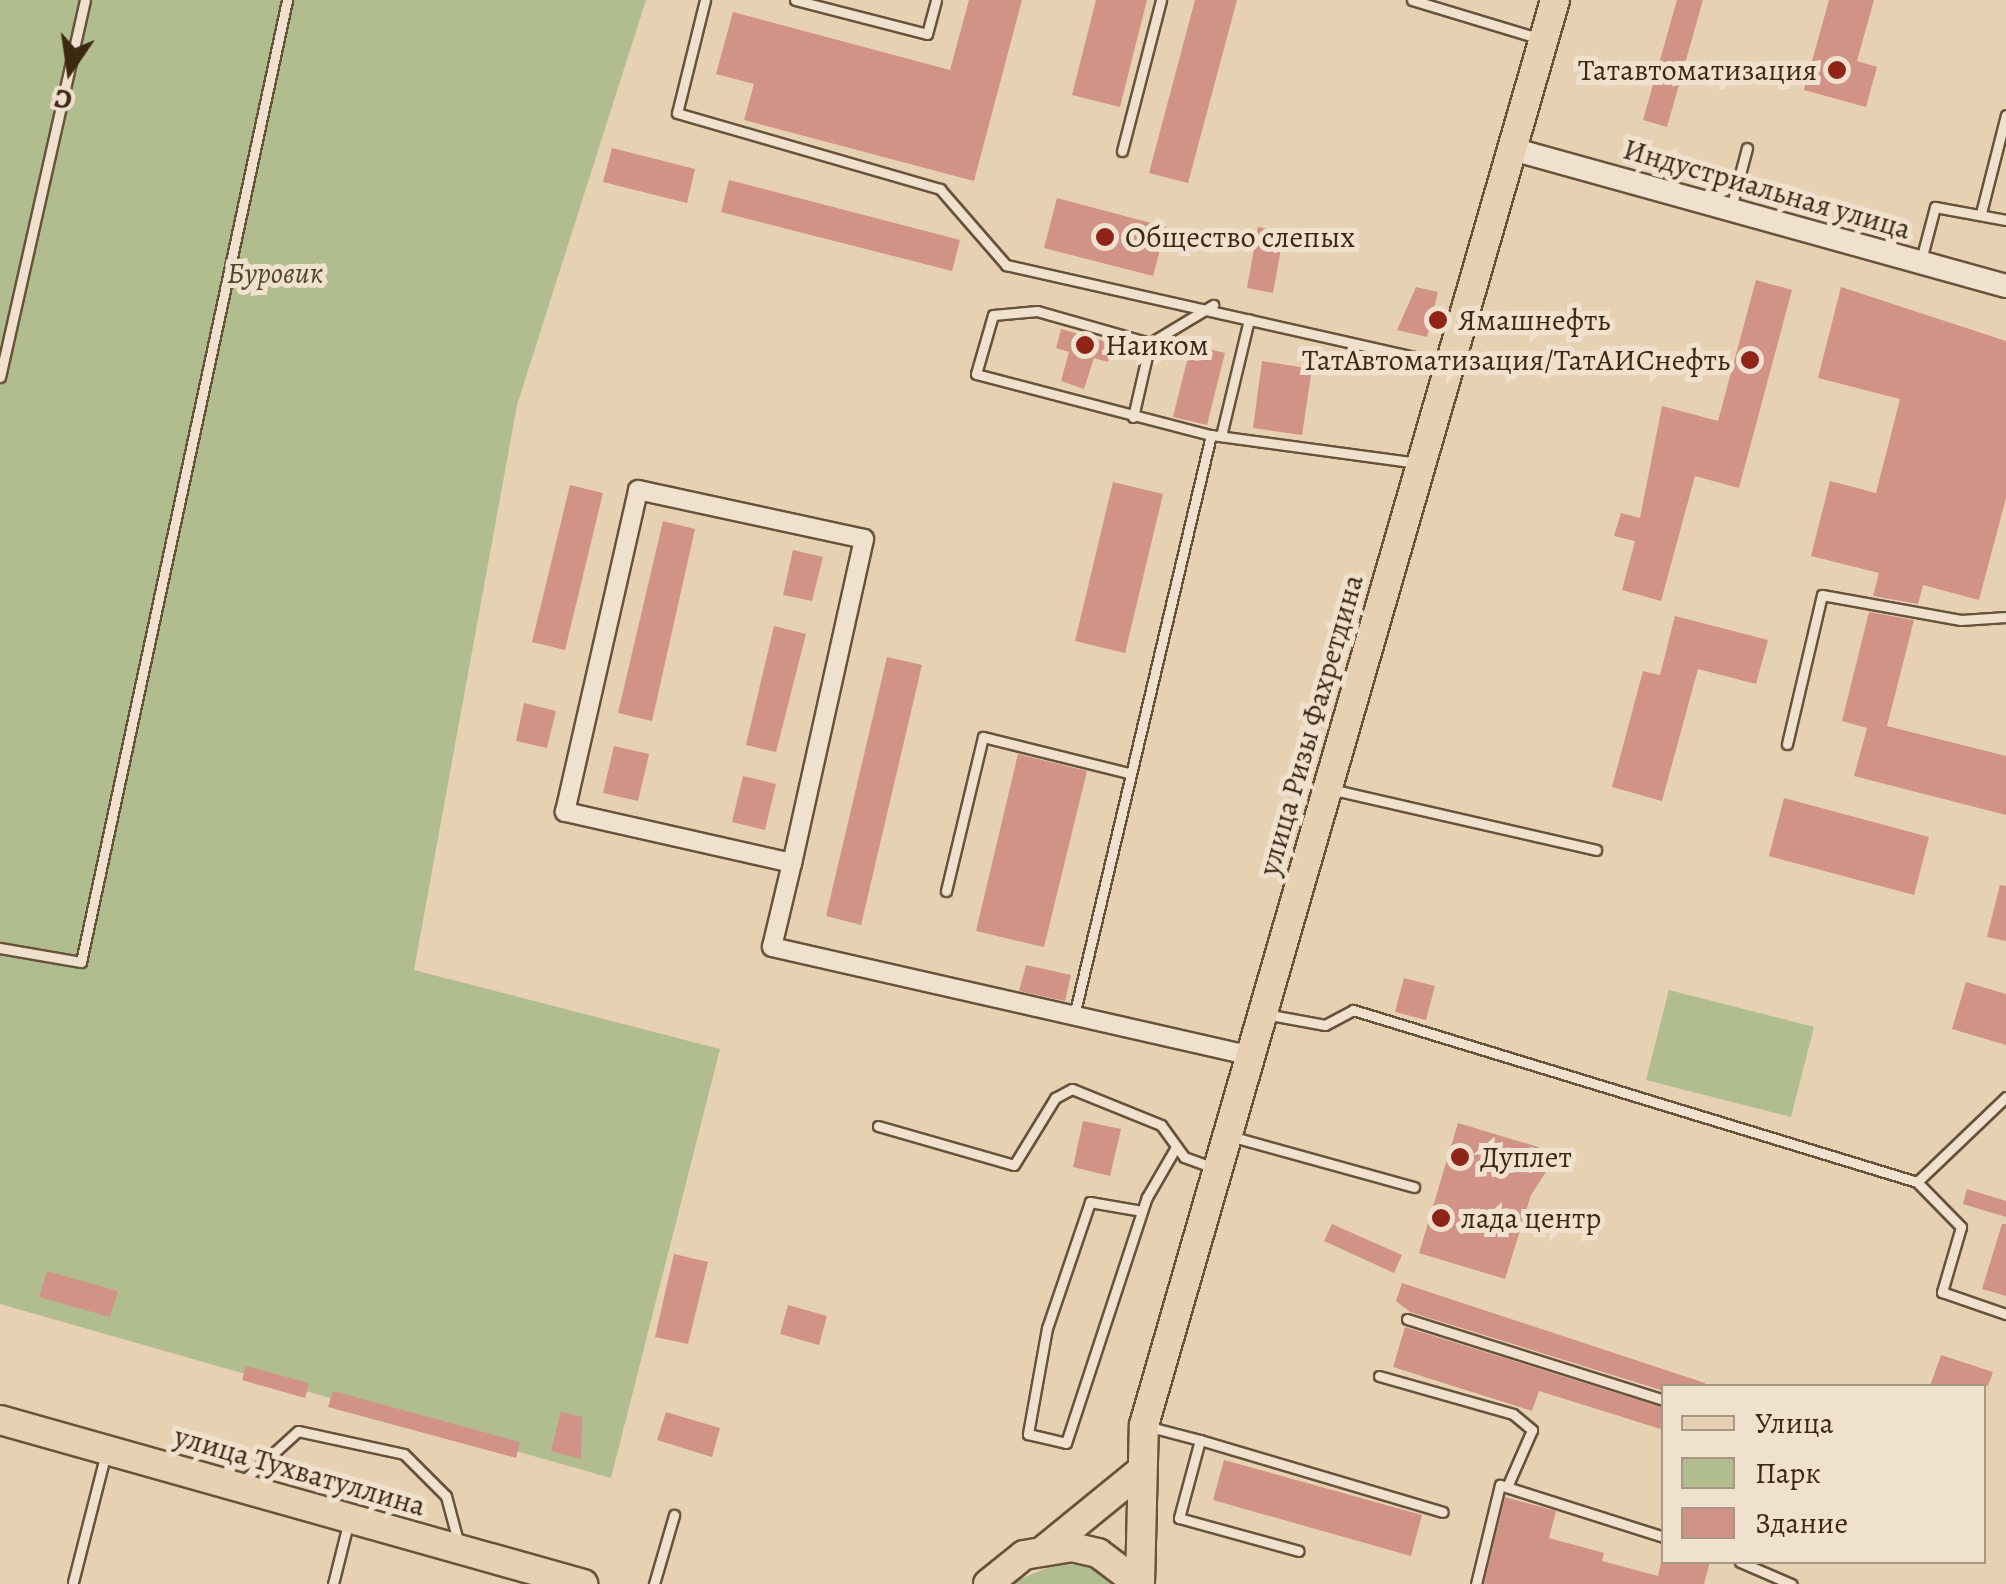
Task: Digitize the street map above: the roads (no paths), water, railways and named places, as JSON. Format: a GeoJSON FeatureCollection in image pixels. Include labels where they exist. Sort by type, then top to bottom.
{"type":"FeatureCollection","features":[{"type":"Feature","properties":{"kind":"main road","name":"улица Ризы Фахретдина"},"geometry":{"type":"LineString","coordinates":[[1139,1584],[1144,1425],[1555,0]]}},
{"type":"Feature","properties":{"kind":"main road","name":"улица Тухватуллина"},"geometry":{"type":"LineString","coordinates":[[0,1420],[569,1582]]}},
{"type":"Feature","properties":{"kind":"main road"},"geometry":{"type":"LineString","coordinates":[[988,1584],[1045,1549],[1142,1470]]}},
{"type":"Feature","properties":{"kind":"main road"},"geometry":{"type":"LineString","coordinates":[[1045,1549],[1098,1553],[1139,1584]]}},
{"type":"Feature","properties":{"kind":"street","name":"Индустриальная улица"},"geometry":{"type":"LineString","coordinates":[[1512,149],[2006,286]]}},
{"type":"Feature","properties":{"kind":"street"},"geometry":{"type":"LineString","coordinates":[[792,862],[566,812],[638,490],[864,539],[792,862],[772,947],[1250,1056]]}},
{"type":"Feature","properties":{"kind":"lane"},"geometry":{"type":"LineString","coordinates":[[0,377],[85,0]]}},
{"type":"Feature","properties":{"kind":"lane"},"geometry":{"type":"LineString","coordinates":[[0,948],[81,962],[287,0]]}},
{"type":"Feature","properties":{"kind":"lane"},"geometry":{"type":"LineString","coordinates":[[705,0],[677,113],[940,189],[1006,265],[1213,305],[1249,319],[1449,365]]}},
{"type":"Feature","properties":{"kind":"lane"},"geometry":{"type":"LineString","coordinates":[[795,0],[927,34],[936,0]]}},
{"type":"Feature","properties":{"kind":"lane"},"geometry":{"type":"LineString","coordinates":[[1122,152],[1162,0]]}},
{"type":"Feature","properties":{"kind":"lane"},"geometry":{"type":"LineString","coordinates":[[1413,0],[1544,40]]}},
{"type":"Feature","properties":{"kind":"lane"},"geometry":{"type":"LineString","coordinates":[[1981,213],[2006,115]]}},
{"type":"Feature","properties":{"kind":"lane"},"geometry":{"type":"LineString","coordinates":[[1731,210],[1747,148]]}},
{"type":"Feature","properties":{"kind":"lane"},"geometry":{"type":"LineString","coordinates":[[1921,263],[1934,207],[2006,220]]}},
{"type":"Feature","properties":{"kind":"lane"},"geometry":{"type":"LineString","coordinates":[[1132,418],[1150,343],[1213,305]]}},
{"type":"Feature","properties":{"kind":"lane"},"geometry":{"type":"LineString","coordinates":[[1150,343],[1036,311],[992,315],[976,374],[1132,418],[1216,435],[1420,464]]}},
{"type":"Feature","properties":{"kind":"lane"},"geometry":{"type":"LineString","coordinates":[[1074,1016],[1128,773],[1249,319]]}},
{"type":"Feature","properties":{"kind":"lane"},"geometry":{"type":"LineString","coordinates":[[1787,744],[1822,595],[1961,620],[2006,617]]}},
{"type":"Feature","properties":{"kind":"lane"},"geometry":{"type":"LineString","coordinates":[[946,891],[984,738],[1128,773]]}},
{"type":"Feature","properties":{"kind":"lane"},"geometry":{"type":"LineString","coordinates":[[1328,789],[1596,850]]}},
{"type":"Feature","properties":{"kind":"lane"},"geometry":{"type":"LineString","coordinates":[[1262,1014],[1325,1026],[1353,1010],[1917,1182],[1960,1226],[1942,1292],[2006,1314]]}},
{"type":"Feature","properties":{"kind":"lane"},"geometry":{"type":"LineString","coordinates":[[878,1126],[921,1133],[988,1165],[1014,1165],[1055,1098],[1072,1089],[1161,1125],[1176,1146],[1218,1169]]}},
{"type":"Feature","properties":{"kind":"lane"},"geometry":{"type":"LineString","coordinates":[[1917,1182],[2006,1098]]}},
{"type":"Feature","properties":{"kind":"lane"},"geometry":{"type":"LineString","coordinates":[[1228,1135],[1414,1188]]}},
{"type":"Feature","properties":{"kind":"lane"},"geometry":{"type":"LineString","coordinates":[[1142,1212],[1090,1202],[1047,1328],[1028,1434],[1066,1443],[1142,1212],[1176,1146]]}},
{"type":"Feature","properties":{"kind":"lane"},"geometry":{"type":"LineString","coordinates":[[1407,1318],[1661,1399]]}},
{"type":"Feature","properties":{"kind":"lane"},"geometry":{"type":"LineString","coordinates":[[1380,1376],[1513,1414],[1532,1430],[1506,1487]]}},
{"type":"Feature","properties":{"kind":"lane"},"geometry":{"type":"LineString","coordinates":[[1144,1425],[1442,1512]]}},
{"type":"Feature","properties":{"kind":"lane"},"geometry":{"type":"LineString","coordinates":[[237,1486],[298,1431],[404,1454],[446,1496],[460,1549]]}},
{"type":"Feature","properties":{"kind":"lane"},"geometry":{"type":"LineString","coordinates":[[1200,1440],[1179,1518],[1299,1551]]}},
{"type":"Feature","properties":{"kind":"lane"},"geometry":{"type":"LineString","coordinates":[[73,1582],[106,1450]]}},
{"type":"Feature","properties":{"kind":"lane"},"geometry":{"type":"LineString","coordinates":[[1476,1584],[1500,1485],[1661,1536]]}},
{"type":"Feature","properties":{"kind":"lane"},"geometry":{"type":"LineString","coordinates":[[654,1584],[674,1515]]}},
{"type":"Feature","properties":{"kind":"lane"},"geometry":{"type":"LineString","coordinates":[[333,1584],[350,1518]]}},
{"type":"Feature","properties":{"kind":"lane"},"geometry":{"type":"LineString","coordinates":[[1745,1564],[1791,1584]]}},
{"type":"Feature","properties":{"kind":"place","name":"Татавтоматизация"},"geometry":{"type":"Point","coordinates":[1837,70]}},
{"type":"Feature","properties":{"kind":"place","name":"Общество слепых"},"geometry":{"type":"Point","coordinates":[1105,237]}},
{"type":"Feature","properties":{"kind":"place","name":"Ямашнефть"},"geometry":{"type":"Point","coordinates":[1438,320]}},
{"type":"Feature","properties":{"kind":"place","name":"Наиком"},"geometry":{"type":"Point","coordinates":[1085,345]}},
{"type":"Feature","properties":{"kind":"place","name":"ТатАвтоматизация/ТатАИСнефть"},"geometry":{"type":"Point","coordinates":[1750,360]}},
{"type":"Feature","properties":{"kind":"place","name":"Дуплет"},"geometry":{"type":"Point","coordinates":[1460,1157]}},
{"type":"Feature","properties":{"kind":"place","name":"лада центр"},"geometry":{"type":"Point","coordinates":[1441,1218]}},
{"type":"Feature","properties":{"kind":"park label","name":"Буровик"},"geometry":{"type":"Point","coordinates":[275,273]}}]}
